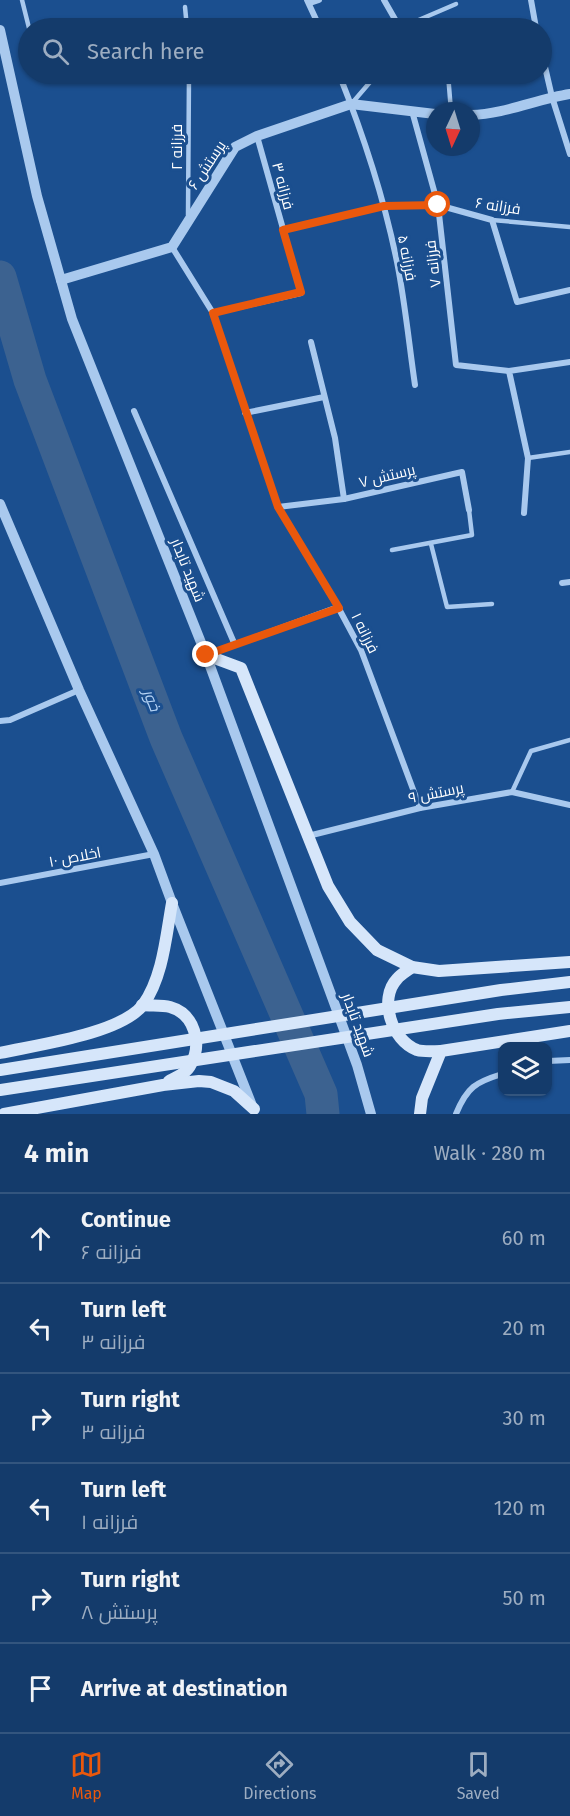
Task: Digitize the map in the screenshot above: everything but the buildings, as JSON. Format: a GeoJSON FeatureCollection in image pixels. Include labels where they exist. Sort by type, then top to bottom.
{"type":"FeatureCollection","features":[{"type":"Feature","properties":{"kind":"main road"},"geometry":{"type":"LineString","coordinates":[[206,655],[241,668],[328,886],[350,922],[377,950],[412,967],[439,971],[570,962]]}},
{"type":"Feature","properties":{"kind":"main road"},"geometry":{"type":"LineString","coordinates":[[0,1053],[77,1037],[127,1019],[142,1005],[154,983],[163,952],[172,903]]}},
{"type":"Feature","properties":{"kind":"main road"},"geometry":{"type":"LineString","coordinates":[[412,967],[395,980],[389,995],[390,1020],[399,1039],[418,1050],[441,1051],[570,1031]]}},
{"type":"Feature","properties":{"kind":"main road"},"geometry":{"type":"LineString","coordinates":[[0,1070],[501,990],[570,982]]}},
{"type":"Feature","properties":{"kind":"main road"},"geometry":{"type":"LineString","coordinates":[[142,1005],[171,1007],[187,1017],[194,1030],[198,1046],[191,1066],[184,1073],[163,1085]]}},
{"type":"Feature","properties":{"kind":"main road"},"geometry":{"type":"LineString","coordinates":[[0,1090],[498,1014],[570,1007]]}},
{"type":"Feature","properties":{"kind":"main road"},"geometry":{"type":"LineString","coordinates":[[420,1114],[422,1098],[441,1051]]}},
{"type":"Feature","properties":{"kind":"main road"},"geometry":{"type":"LineString","coordinates":[[4,1114],[163,1085],[199,1081],[211,1082],[234,1091],[254,1112]]}},
{"type":"Feature","properties":{"kind":"street"},"geometry":{"type":"LineString","coordinates":[[316,18],[309,2],[318,0]]}},
{"type":"Feature","properties":{"kind":"street"},"geometry":{"type":"LineString","coordinates":[[384,0],[394,18]]}},
{"type":"Feature","properties":{"kind":"street"},"geometry":{"type":"LineString","coordinates":[[531,0],[534,18]]}},
{"type":"Feature","properties":{"kind":"street","name":"شهید تابدار"},"geometry":{"type":"LineString","coordinates":[[0,30],[37,196],[72,320],[206,655],[357,1065],[371,1114]]}},
{"type":"Feature","properties":{"kind":"street","name":"فرزانه ۵"},"geometry":{"type":"LineString","coordinates":[[343,84],[384,206],[397,264],[416,385]]}},
{"type":"Feature","properties":{"kind":"street"},"geometry":{"type":"LineString","coordinates":[[549,84],[570,154]]}},
{"type":"Feature","properties":{"kind":"street"},"geometry":{"type":"LineString","coordinates":[[480,114],[570,94]]}},
{"type":"Feature","properties":{"kind":"street","name":"پرستش ۶"},"geometry":{"type":"LineString","coordinates":[[172,247],[235,147],[257,136],[351,104],[426,113]]}},
{"type":"Feature","properties":{"kind":"street","name":"فرزانه ۷"},"geometry":{"type":"LineString","coordinates":[[412,111],[438,205],[456,365],[509,371]]}},
{"type":"Feature","properties":{"kind":"street","name":"فرزانه ۳"},"geometry":{"type":"LineString","coordinates":[[213,313],[301,292],[257,136]]}},
{"type":"Feature","properties":{"kind":"street","name":"فرزانه ۶"},"geometry":{"type":"LineString","coordinates":[[384,206],[438,205],[492,220]]}},
{"type":"Feature","properties":{"kind":"street"},"geometry":{"type":"LineString","coordinates":[[492,220],[517,302],[570,290]]}},
{"type":"Feature","properties":{"kind":"street"},"geometry":{"type":"LineString","coordinates":[[61,280],[172,247]]}},
{"type":"Feature","properties":{"kind":"street","name":"فرزانه ۱"},"geometry":{"type":"LineString","coordinates":[[172,247],[213,313],[278,507],[339,608],[361,650],[420,808]]}},
{"type":"Feature","properties":{"kind":"street"},"geometry":{"type":"LineString","coordinates":[[311,342],[335,438],[345,499]]}},
{"type":"Feature","properties":{"kind":"street"},"geometry":{"type":"LineString","coordinates":[[524,513],[528,458],[509,371],[570,362]]}},
{"type":"Feature","properties":{"kind":"street"},"geometry":{"type":"LineString","coordinates":[[245,412],[324,397]]}},
{"type":"Feature","properties":{"kind":"street"},"geometry":{"type":"LineString","coordinates":[[134,411],[234,645]]}},
{"type":"Feature","properties":{"kind":"street","name":"پرستش ۷"},"geometry":{"type":"LineString","coordinates":[[278,507],[345,499],[462,472],[469,510]]}},
{"type":"Feature","properties":{"kind":"street"},"geometry":{"type":"LineString","coordinates":[[0,504],[79,690],[154,854],[254,1112]]}},
{"type":"Feature","properties":{"kind":"street"},"geometry":{"type":"LineString","coordinates":[[562,584],[570,582]]}},
{"type":"Feature","properties":{"kind":"street"},"geometry":{"type":"LineString","coordinates":[[206,655],[339,608]]}},
{"type":"Feature","properties":{"kind":"street"},"geometry":{"type":"LineString","coordinates":[[0,721],[10,720],[79,690]]}},
{"type":"Feature","properties":{"kind":"street","name":"پرستش ۹"},"geometry":{"type":"LineString","coordinates":[[308,836],[420,808],[512,792],[570,807]]}},
{"type":"Feature","properties":{"kind":"street","name":"اخلاص ۱۰"},"geometry":{"type":"LineString","coordinates":[[0,883],[154,854]]}},
{"type":"Feature","properties":{"kind":"street"},"geometry":{"type":"LineString","coordinates":[[552,1061],[570,1060]]}},
{"type":"Feature","properties":{"kind":"street"},"geometry":{"type":"LineString","coordinates":[[456,1114],[462,1099],[478,1082],[498,1075]]}},
{"type":"Feature","properties":{"kind":"lane"},"geometry":{"type":"LineString","coordinates":[[22,0],[26,18]]}},
{"type":"Feature","properties":{"kind":"lane"},"geometry":{"type":"LineString","coordinates":[[423,18],[456,4]]}},
{"type":"Feature","properties":{"kind":"lane"},"geometry":{"type":"LineString","coordinates":[[186,7],[187,18]]}},
{"type":"Feature","properties":{"kind":"lane","name":"فرزانه ۲"},"geometry":{"type":"LineString","coordinates":[[188,221],[189,84]]}},
{"type":"Feature","properties":{"kind":"lane"},"geometry":{"type":"LineString","coordinates":[[351,104],[368,84]]}},
{"type":"Feature","properties":{"kind":"lane"},"geometry":{"type":"LineString","coordinates":[[448,84],[450,102]]}},
{"type":"Feature","properties":{"kind":"lane","name":"فرزانه ۶"},"geometry":{"type":"LineString","coordinates":[[283,230],[384,206]]}},
{"type":"Feature","properties":{"kind":"lane","name":"فرزانه ۶"},"geometry":{"type":"LineString","coordinates":[[492,220],[570,227]]}},
{"type":"Feature","properties":{"kind":"lane"},"geometry":{"type":"LineString","coordinates":[[528,458],[570,453]]}},
{"type":"Feature","properties":{"kind":"lane"},"geometry":{"type":"LineString","coordinates":[[392,550],[471,535],[469,510]]}},
{"type":"Feature","properties":{"kind":"lane"},"geometry":{"type":"LineString","coordinates":[[432,544],[447,607],[492,604]]}},
{"type":"Feature","properties":{"kind":"lane"},"geometry":{"type":"LineString","coordinates":[[512,792],[531,751],[570,740]]}},
{"type":"Feature","properties":{"kind":"waterway","name":"خور"},"geometry":{"type":"LineString","coordinates":[[0,277],[30,380],[166,738],[321,1094],[323,1114]]}},
{"type":"Feature","properties":{"kind":"route"},"geometry":{"type":"LineString","coordinates":[[206,655],[339,608],[278,507],[213,313],[301,292],[283,230],[384,206],[438,205]]}}]}
